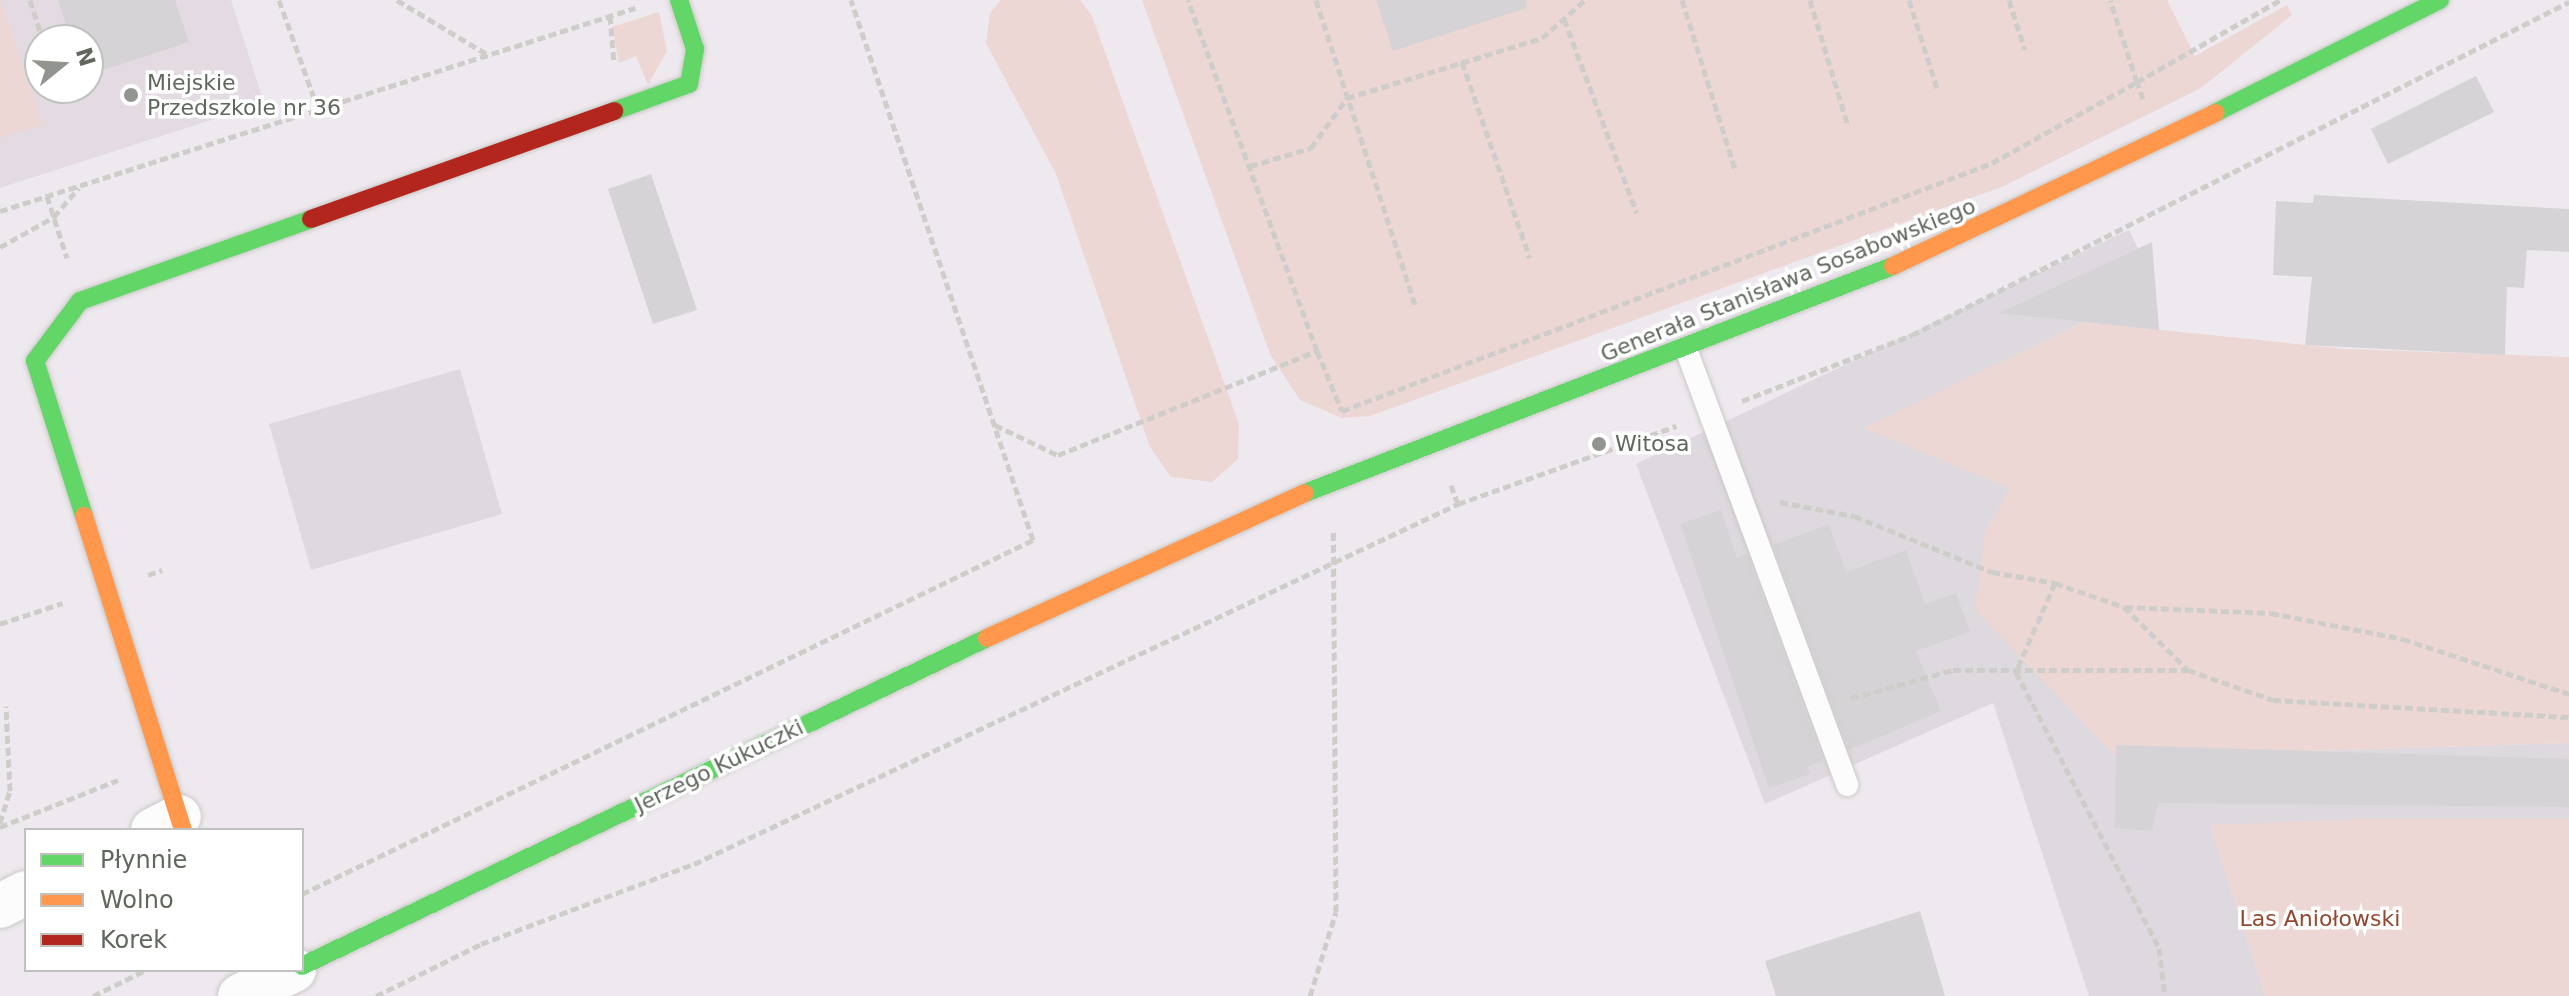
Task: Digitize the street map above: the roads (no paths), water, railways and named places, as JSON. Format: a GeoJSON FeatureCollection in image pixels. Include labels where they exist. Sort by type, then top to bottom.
{"type":"FeatureCollection","features":[{"type":"Feature","properties":{"kind":"street"},"geometry":{"type":"LineString","coordinates":[[171,826],[163,766],[35,361],[80,301],[689,84],[695,49],[679,0]]}},
{"type":"Feature","properties":{"kind":"street","name":"Generała Stanisława Sosabowskiego"},"geometry":{"type":"LineString","coordinates":[[1137,566],[1332,481],[1686,349],[1954,243],[2440,0]]}},
{"type":"Feature","properties":{"kind":"street","name":"Jerzego Kukuczki"},"geometry":{"type":"LineString","coordinates":[[304,965],[1137,566]]}},
{"type":"Feature","properties":{"kind":"street"},"geometry":{"type":"LineString","coordinates":[[0,906],[24,894]]}},
{"type":"Feature","properties":{"kind":"street"},"geometry":{"type":"LineString","coordinates":[[229,972],[238,996],[290,972]]}},
{"type":"Feature","properties":{"kind":"lane"},"geometry":{"type":"LineString","coordinates":[[1686,349],[1847,785]]}},
{"type":"Feature","properties":{"kind":"place","name":"Miejskie Przedszkole nr 36"},"geometry":{"type":"Point","coordinates":[131,95]}},
{"type":"Feature","properties":{"kind":"place","name":"Witosa"},"geometry":{"type":"Point","coordinates":[1599,444]}},
{"type":"Feature","properties":{"kind":"park label","name":"Las Aniołowski"},"geometry":{"type":"Point","coordinates":[2320,919]}}]}
